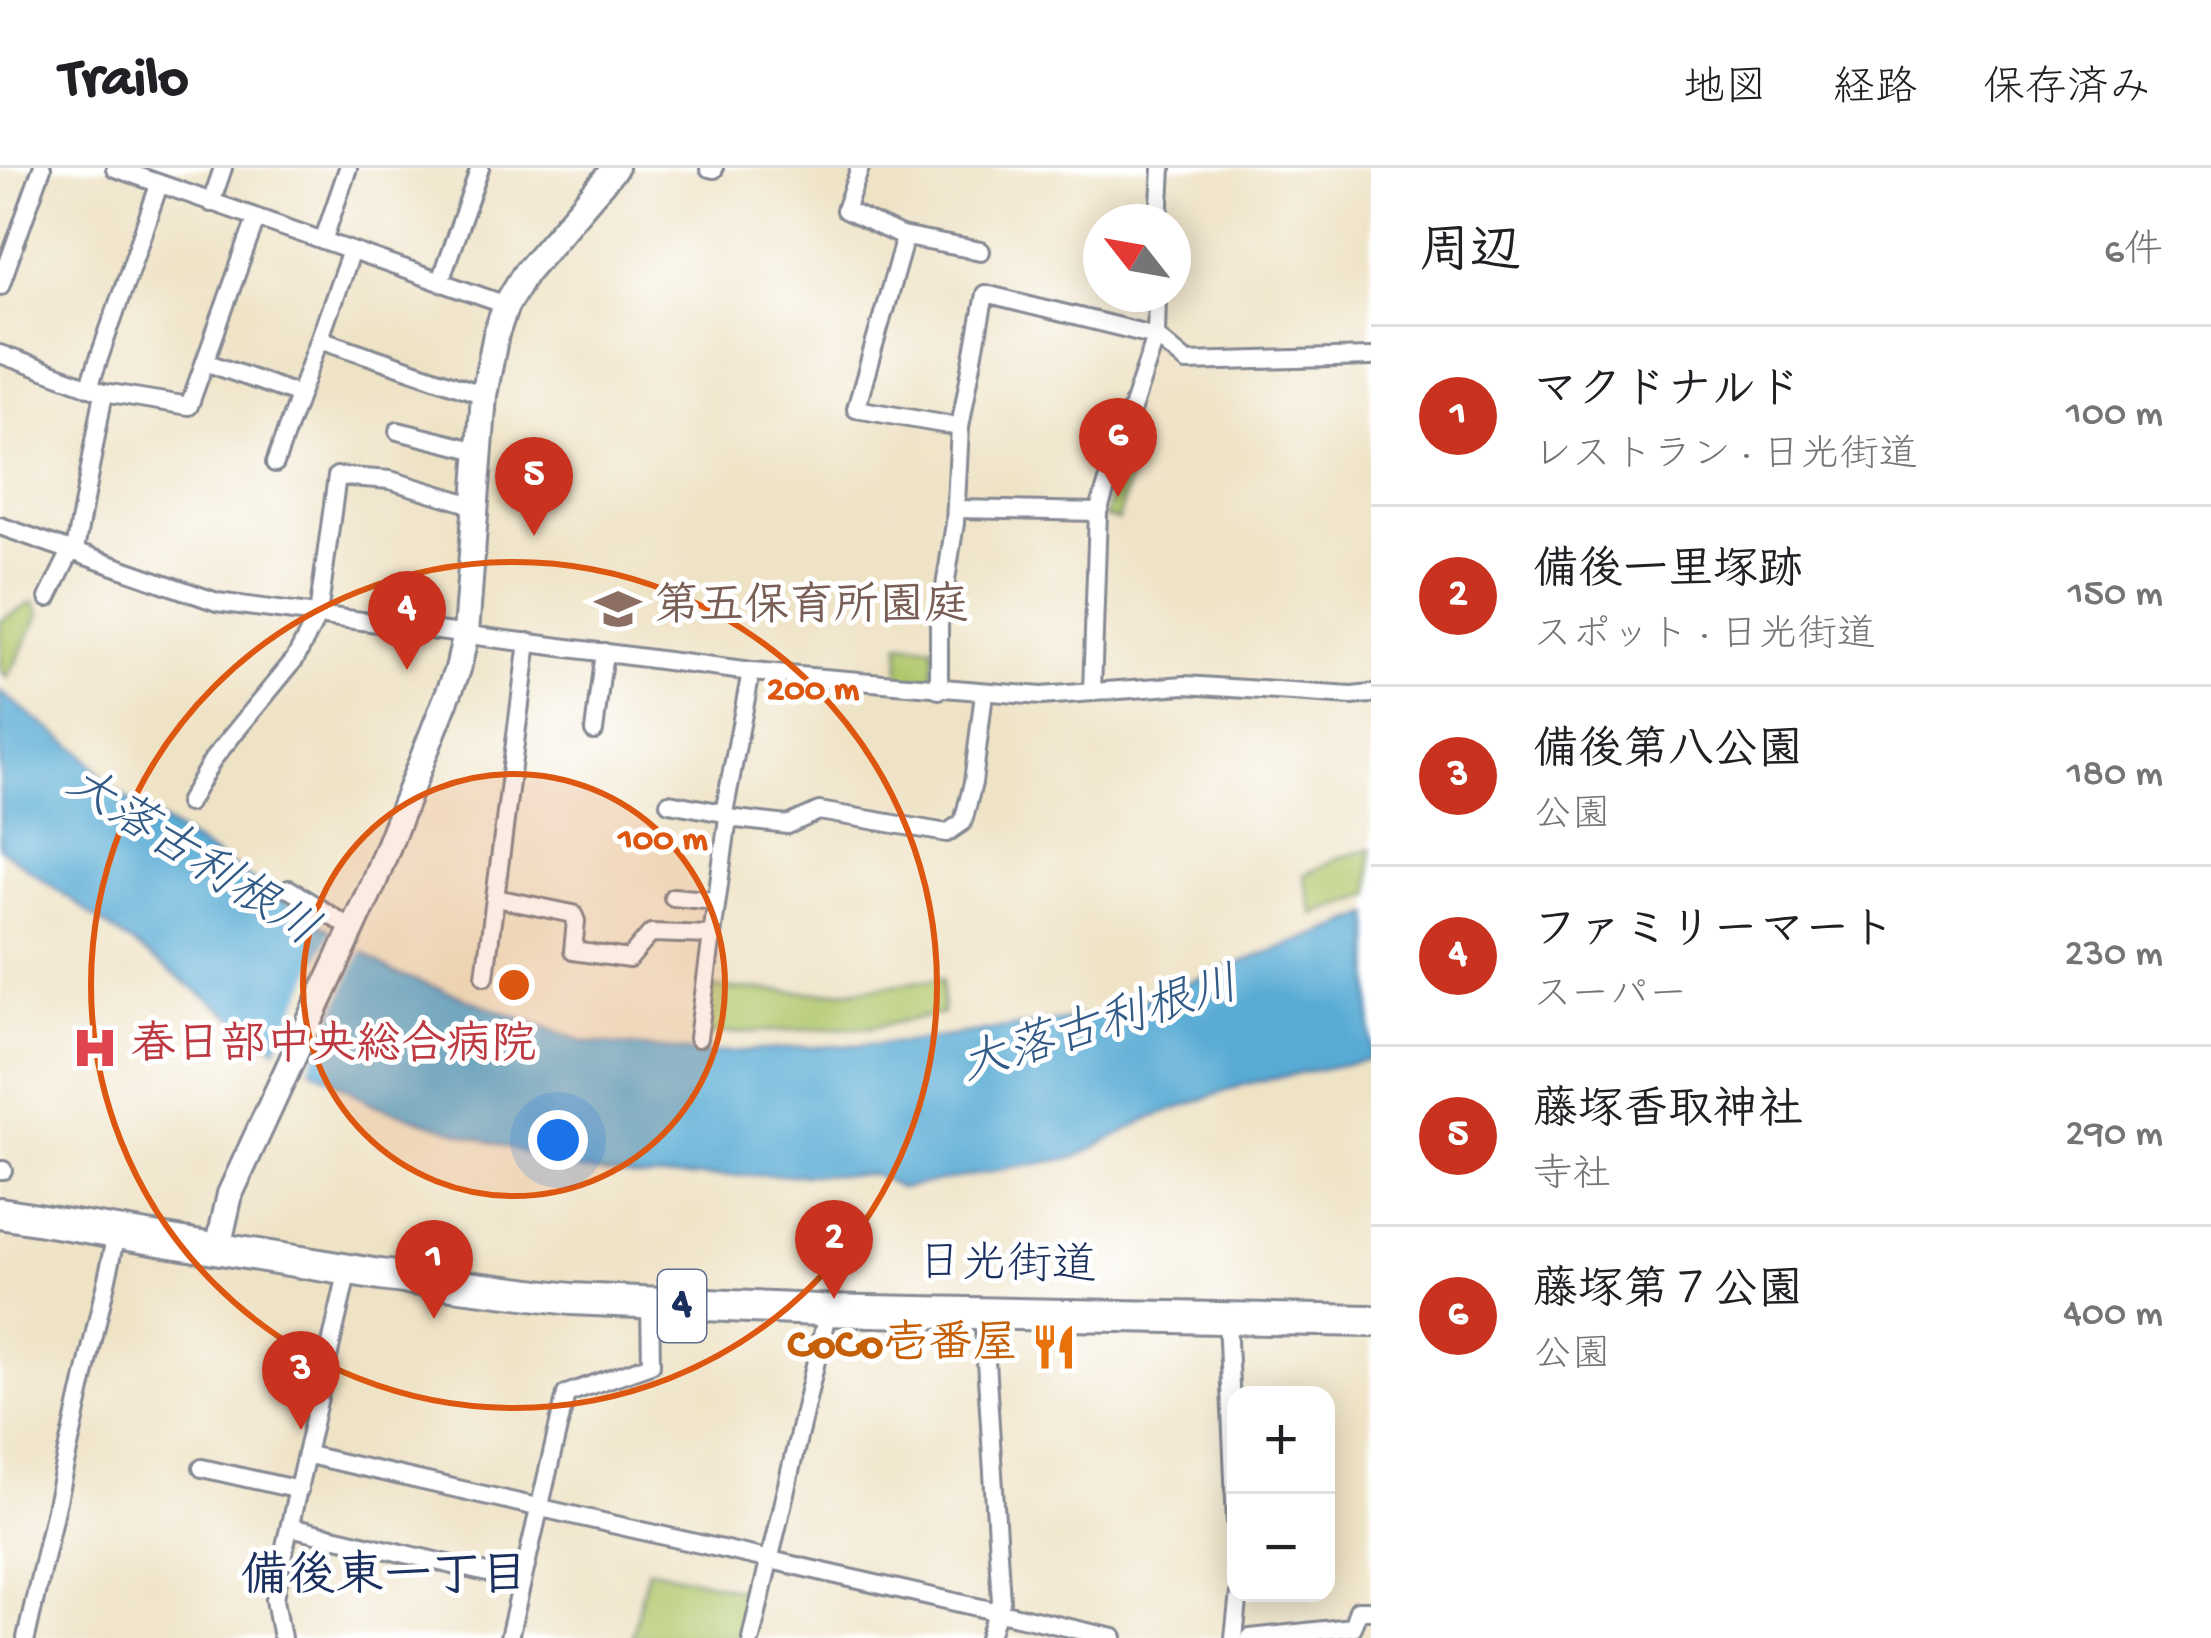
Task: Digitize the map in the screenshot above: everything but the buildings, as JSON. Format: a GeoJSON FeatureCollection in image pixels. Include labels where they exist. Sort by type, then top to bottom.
{"type":"FeatureCollection","features":[{"type":"Feature","properties":{"kind":"highway","name":"日光街道"},"geometry":{"type":"LineString","coordinates":[[0,1213],[479,1289],[650,1305],[1371,1321]]}},
{"type":"Feature","properties":{"kind":"street"},"geometry":{"type":"LineString","coordinates":[[0,286],[42,168]]}},
{"type":"Feature","properties":{"kind":"street"},"geometry":{"type":"LineString","coordinates":[[115,168],[506,304]]}},
{"type":"Feature","properties":{"kind":"street"},"geometry":{"type":"LineString","coordinates":[[211,202],[223,168]]}},
{"type":"Feature","properties":{"kind":"street"},"geometry":{"type":"LineString","coordinates":[[323,241],[348,168]]}},
{"type":"Feature","properties":{"kind":"street"},"geometry":{"type":"LineString","coordinates":[[440,281],[480,168]]}},
{"type":"Feature","properties":{"kind":"street"},"geometry":{"type":"LineString","coordinates":[[218,1248],[230,1194],[352,928],[438,721],[466,633],[484,395],[506,304],[525,273],[616,168]]}},
{"type":"Feature","properties":{"kind":"street"},"geometry":{"type":"LineString","coordinates":[[860,168],[845,210],[901,236],[981,251]]}},
{"type":"Feature","properties":{"kind":"street"},"geometry":{"type":"LineString","coordinates":[[1160,204],[1162,168]]}},
{"type":"Feature","properties":{"kind":"street"},"geometry":{"type":"LineString","coordinates":[[48,598],[74,549],[96,390],[159,185]]}},
{"type":"Feature","properties":{"kind":"street"},"geometry":{"type":"LineString","coordinates":[[0,354],[96,390],[189,406],[256,219]]}},
{"type":"Feature","properties":{"kind":"street"},"geometry":{"type":"LineString","coordinates":[[901,236],[903,244],[856,409],[960,427]]}},
{"type":"Feature","properties":{"kind":"street"},"geometry":{"type":"LineString","coordinates":[[275,463],[351,251]]}},
{"type":"Feature","properties":{"kind":"street"},"geometry":{"type":"LineString","coordinates":[[939,690],[939,625],[956,509],[960,427],[985,294],[1156,336],[1186,362],[1371,357]]}},
{"type":"Feature","properties":{"kind":"street"},"geometry":{"type":"LineString","coordinates":[[1091,692],[1099,512],[1156,336],[1157,312]]}},
{"type":"Feature","properties":{"kind":"street"},"geometry":{"type":"LineString","coordinates":[[320,339],[484,395]]}},
{"type":"Feature","properties":{"kind":"street"},"geometry":{"type":"LineString","coordinates":[[205,362],[298,395]]}},
{"type":"Feature","properties":{"kind":"street"},"geometry":{"type":"LineString","coordinates":[[398,431],[479,451]]}},
{"type":"Feature","properties":{"kind":"street"},"geometry":{"type":"LineString","coordinates":[[188,803],[213,759],[295,659],[318,615],[337,476],[390,480],[476,506]]}},
{"type":"Feature","properties":{"kind":"street"},"geometry":{"type":"LineString","coordinates":[[956,509],[1099,512]]}},
{"type":"Feature","properties":{"kind":"street"},"geometry":{"type":"LineString","coordinates":[[0,526],[217,602],[751,672],[1041,696],[1185,685],[1371,694]]}},
{"type":"Feature","properties":{"kind":"street"},"geometry":{"type":"LineString","coordinates":[[485,976],[528,642]]}},
{"type":"Feature","properties":{"kind":"street"},"geometry":{"type":"LineString","coordinates":[[593,731],[604,652]]}},
{"type":"Feature","properties":{"kind":"street"},"geometry":{"type":"LineString","coordinates":[[698,1038],[726,816],[751,672]]}},
{"type":"Feature","properties":{"kind":"street"},"geometry":{"type":"LineString","coordinates":[[669,803],[788,825],[819,811],[947,832],[963,822],[973,784],[984,693]]}},
{"type":"Feature","properties":{"kind":"street"},"geometry":{"type":"LineString","coordinates":[[289,889],[352,928]]}},
{"type":"Feature","properties":{"kind":"street"},"geometry":{"type":"LineString","coordinates":[[673,897],[716,901]]}},
{"type":"Feature","properties":{"kind":"street"},"geometry":{"type":"LineString","coordinates":[[496,898],[573,914],[573,951],[629,959],[651,933],[712,935]]}},
{"type":"Feature","properties":{"kind":"street"},"geometry":{"type":"LineString","coordinates":[[26,1638],[117,1234]]}},
{"type":"Feature","properties":{"kind":"street"},"geometry":{"type":"LineString","coordinates":[[282,1638],[275,1599],[348,1270]]}},
{"type":"Feature","properties":{"kind":"street"},"geometry":{"type":"LineString","coordinates":[[509,1638],[566,1394],[651,1364],[650,1305]]}},
{"type":"Feature","properties":{"kind":"street"},"geometry":{"type":"LineString","coordinates":[[751,1638],[828,1310]]}},
{"type":"Feature","properties":{"kind":"street"},"geometry":{"type":"LineString","coordinates":[[983,1313],[999,1611],[989,1638]]}},
{"type":"Feature","properties":{"kind":"street"},"geometry":{"type":"LineString","coordinates":[[1227,1318],[1235,1494]]}},
{"type":"Feature","properties":{"kind":"street"},"geometry":{"type":"LineString","coordinates":[[308,1456],[1114,1638]]}},
{"type":"Feature","properties":{"kind":"street"},"geometry":{"type":"LineString","coordinates":[[202,1468],[299,1490]]}},
{"type":"Feature","properties":{"kind":"street"},"geometry":{"type":"LineString","coordinates":[[290,1527],[521,1581]]}},
{"type":"Feature","properties":{"kind":"street"},"geometry":{"type":"LineString","coordinates":[[1234,1638],[1238,1602]]}},
{"type":"Feature","properties":{"kind":"street"},"geometry":{"type":"LineString","coordinates":[[1250,1638],[1352,1627],[1358,1610],[1371,1610]]}},
{"type":"Feature","properties":{"kind":"green space"},"geometry":{"type":"Polygon","coordinates":[[[1123,456],[1134,459],[1118,520],[1105,518],[1123,456]]]}},
{"type":"Feature","properties":{"kind":"green space"},"geometry":{"type":"Polygon","coordinates":[[[33,602],[40,613],[8,678],[0,671],[0,621],[33,602]]]}},
{"type":"Feature","properties":{"kind":"green space"},"geometry":{"type":"Polygon","coordinates":[[[900,644],[934,647],[933,679],[898,680],[900,644]]]}},
{"type":"Feature","properties":{"kind":"green space"},"geometry":{"type":"Polygon","coordinates":[[[1371,849],[1371,894],[1313,914],[1304,875],[1337,858],[1371,849]]]}},
{"type":"Feature","properties":{"kind":"green space"},"geometry":{"type":"Polygon","coordinates":[[[942,979],[943,1014],[871,1027],[705,1034],[711,988],[826,993],[942,979]]]}},
{"type":"Feature","properties":{"kind":"green space"},"geometry":{"type":"Polygon","coordinates":[[[648,1568],[754,1593],[743,1638],[631,1638],[648,1568]]]}},
{"type":"Feature","properties":{"kind":"water","name":"大落古利根川"},"geometry":{"type":"Polygon","coordinates":[[[0,692],[81,752],[110,787],[393,972],[585,1042],[709,1053],[907,1042],[1101,1015],[1371,914],[1371,1059],[1246,1084],[1146,1120],[1076,1157],[901,1188],[873,1174],[642,1177],[575,1169],[375,1105],[269,1043],[0,848],[0,692]]]}},
{"type":"Feature","properties":{"kind":"pier"},"geometry":{"type":"Polygon","coordinates":[[[332,928],[364,946],[307,1073],[275,1054],[332,928]]]}},
{"type":"Feature","properties":{"kind":"place","name":"藤塚第７公園"},"geometry":{"type":"Point","coordinates":[1118,497]}},
{"type":"Feature","properties":{"kind":"place","name":"藤塚香取神社"},"geometry":{"type":"Point","coordinates":[534,536]}},
{"type":"Feature","properties":{"kind":"place","name":"第五保育所園庭"},"geometry":{"type":"Point","coordinates":[618,609]}},
{"type":"Feature","properties":{"kind":"place","name":"ファミリーマート"},"geometry":{"type":"Point","coordinates":[407,670]}},
{"type":"Feature","properties":{"kind":"place","name":"春日部中央総合病院"},"geometry":{"type":"Point","coordinates":[95,1048]}},
{"type":"Feature","properties":{"kind":"place","name":"備後一里塚跡"},"geometry":{"type":"Point","coordinates":[834,1299]}},
{"type":"Feature","properties":{"kind":"place","name":"マクドナルド"},"geometry":{"type":"Point","coordinates":[434,1319]}},
{"type":"Feature","properties":{"kind":"place","name":"CoCo壱番屋"},"geometry":{"type":"Point","coordinates":[1054,1347]}},
{"type":"Feature","properties":{"kind":"place","name":"備後第八公園"},"geometry":{"type":"Point","coordinates":[301,1430]}},
{"type":"Feature","properties":{"kind":"district","name":"備後東一丁目"},"geometry":{"type":"Point","coordinates":[384,1580]}}]}
